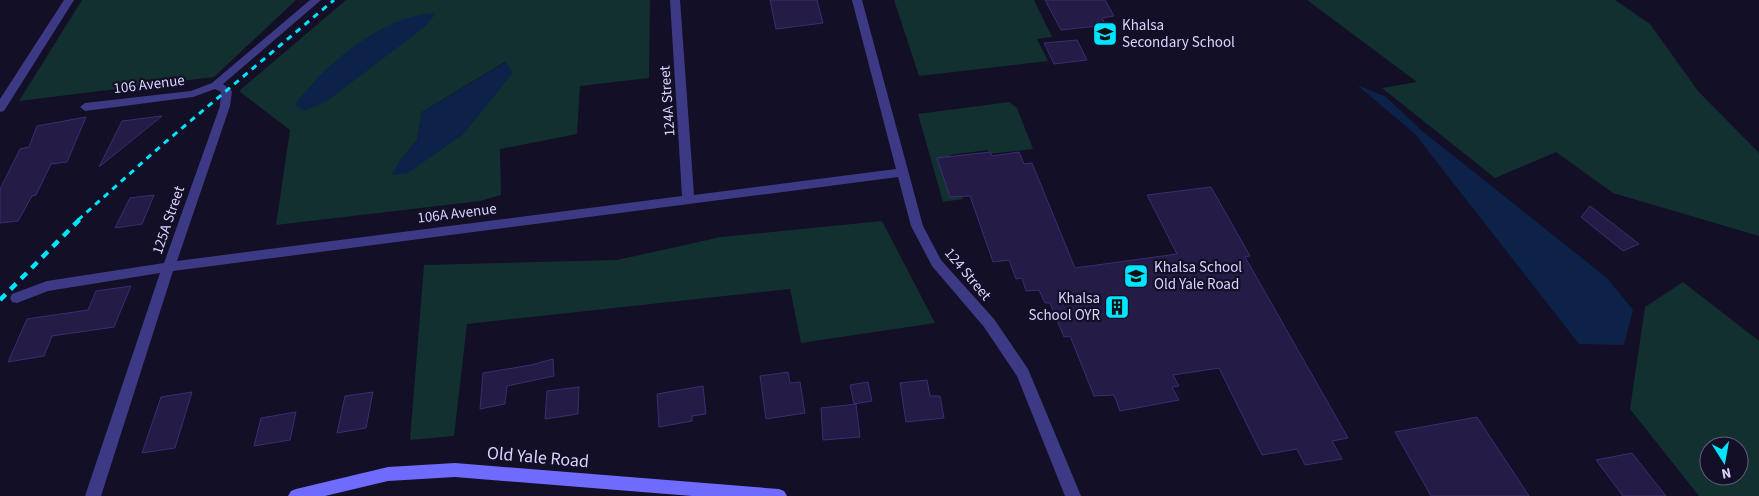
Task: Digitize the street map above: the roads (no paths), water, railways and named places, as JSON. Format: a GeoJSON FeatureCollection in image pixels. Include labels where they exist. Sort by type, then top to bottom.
{"type":"FeatureCollection","features":[{"type":"Feature","properties":{"kind":"main road","name":"Old Yale Road"},"geometry":{"type":"LineString","coordinates":[[296,496],[388,474],[447,470],[779,496]]}},
{"type":"Feature","properties":{"kind":"street"},"geometry":{"type":"LineString","coordinates":[[0,108],[69,0]]}},
{"type":"Feature","properties":{"kind":"street"},"geometry":{"type":"LineString","coordinates":[[216,85],[316,0]]}},
{"type":"Feature","properties":{"kind":"street","name":"124A Street"},"geometry":{"type":"LineString","coordinates":[[675,0],[688,200]]}},
{"type":"Feature","properties":{"kind":"street","name":"124 Street"},"geometry":{"type":"LineString","coordinates":[[857,0],[887,107],[917,226],[927,247],[947,278],[989,323],[1023,373],[1073,496]]}},
{"type":"Feature","properties":{"kind":"street","name":"106 Avenue"},"geometry":{"type":"LineString","coordinates":[[85,107],[193,94],[216,85]]}},
{"type":"Feature","properties":{"kind":"street","name":"125A Street"},"geometry":{"type":"LineString","coordinates":[[93,496],[146,332],[225,106],[227,91],[216,85]]}},
{"type":"Feature","properties":{"kind":"street","name":"106A Avenue"},"geometry":{"type":"LineString","coordinates":[[17,298],[47,286],[169,267],[902,172]]}},
{"type":"Feature","properties":{"kind":"water"},"geometry":{"type":"Polygon","coordinates":[[[436,13],[426,26],[327,101],[304,111],[295,105],[322,74],[357,44],[396,22],[436,13]]]}},
{"type":"Feature","properties":{"kind":"water"},"geometry":{"type":"Polygon","coordinates":[[[506,62],[513,73],[462,135],[408,173],[392,175],[399,162],[417,140],[422,112],[506,62]]]}},
{"type":"Feature","properties":{"kind":"water"},"geometry":{"type":"Polygon","coordinates":[[[1357,85],[1386,97],[1421,130],[1607,278],[1633,310],[1624,345],[1579,344],[1415,134],[1357,85]]]}},
{"type":"Feature","properties":{"kind":"railway"},"geometry":{"type":"LineString","coordinates":[[78,220],[162,145],[334,0]]}},
{"type":"Feature","properties":{"kind":"railway"},"geometry":{"type":"LineString","coordinates":[[0,300],[80,219]]}},
{"type":"Feature","properties":{"kind":"place","name":"Khalsa Secondary School"},"geometry":{"type":"Point","coordinates":[1105,34]}},
{"type":"Feature","properties":{"kind":"place","name":"Khalsa School Old Yale Road"},"geometry":{"type":"Point","coordinates":[1136,276]}},
{"type":"Feature","properties":{"kind":"place","name":"Khalsa School OYR"},"geometry":{"type":"Point","coordinates":[1117,307]}}]}
